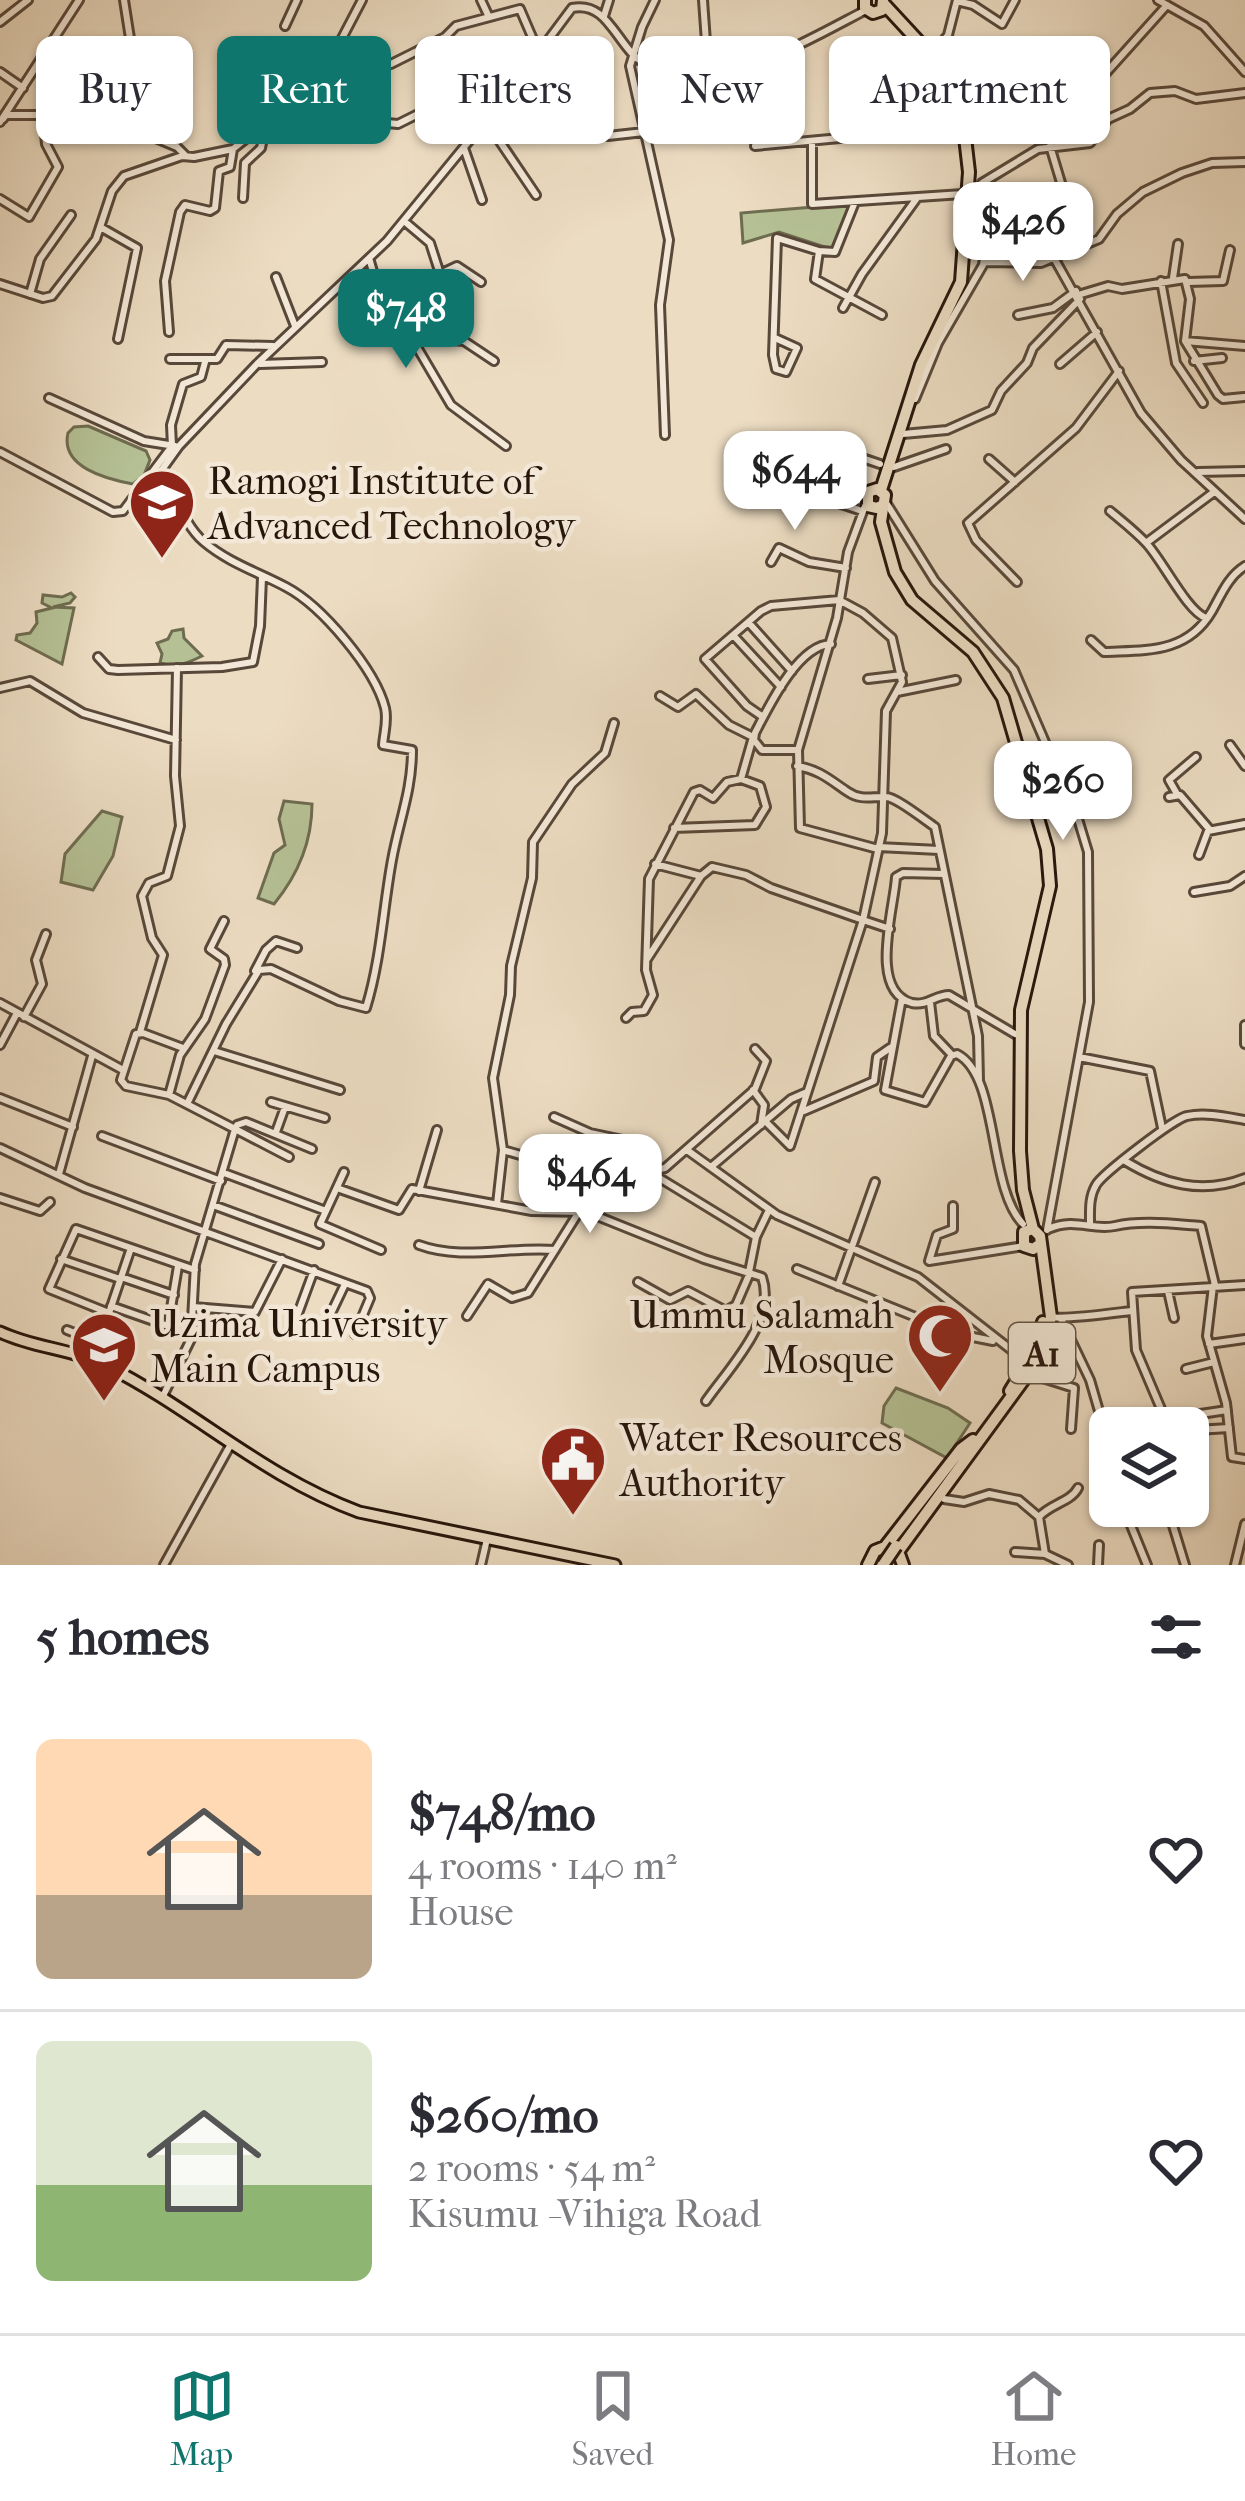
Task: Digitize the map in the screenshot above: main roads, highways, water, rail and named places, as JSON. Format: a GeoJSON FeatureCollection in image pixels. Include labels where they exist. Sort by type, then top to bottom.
{"type":"FeatureCollection","features":[{"type":"Feature","properties":{"kind":"highway","name":"A1"},"geometry":{"type":"LineString","coordinates":[[875,5],[932,56],[952,88],[963,120],[970,190],[961,282],[921,365],[875,499],[903,588],[921,609],[969,647],[1003,698],[1047,849],[1051,886],[1021,1010],[1020,1151],[1023,1190],[1056,1318],[1043,1350],[886,1565]]}},
{"type":"Feature","properties":{"kind":"highway","name":"A1"},"geometry":{"type":"LineString","coordinates":[[875,5],[927,59],[946,91],[959,127],[970,190],[955,279],[915,363],[880,464],[875,499],[885,565],[896,590],[912,610],[964,650],[997,701],[1040,842],[1044,886],[1018,985],[1015,1034],[1013,1141],[1045,1309],[1029,1369]]}},
{"type":"Feature","properties":{"kind":"highway","name":"A1"},"geometry":{"type":"LineString","coordinates":[[902,1562],[976,1442]]}},
{"type":"Feature","properties":{"kind":"highway","name":"A1"},"geometry":{"type":"LineString","coordinates":[[885,1547],[961,1449],[976,1442]]}},
{"type":"Feature","properties":{"kind":"highway"},"geometry":{"type":"LineString","coordinates":[[868,1565],[875,1551],[885,1547],[896,1550],[902,1562]]}},
{"type":"Feature","properties":{"kind":"main road"},"geometry":{"type":"LineString","coordinates":[[0,1332],[87,1358],[161,1399],[291,1484],[359,1512],[615,1565]]}},
{"type":"Feature","properties":{"kind":"place","name":"Ramogi Institute of Advanced Technology"},"geometry":{"type":"Point","coordinates":[162,561]}},
{"type":"Feature","properties":{"kind":"place","name":"Ummu Salamah Mosque"},"geometry":{"type":"Point","coordinates":[940,1395]}},
{"type":"Feature","properties":{"kind":"place","name":"Uzima University Main Campus"},"geometry":{"type":"Point","coordinates":[104,1404]}},
{"type":"Feature","properties":{"kind":"place","name":"Water Resources Authority"},"geometry":{"type":"Point","coordinates":[573,1518]}}]}
